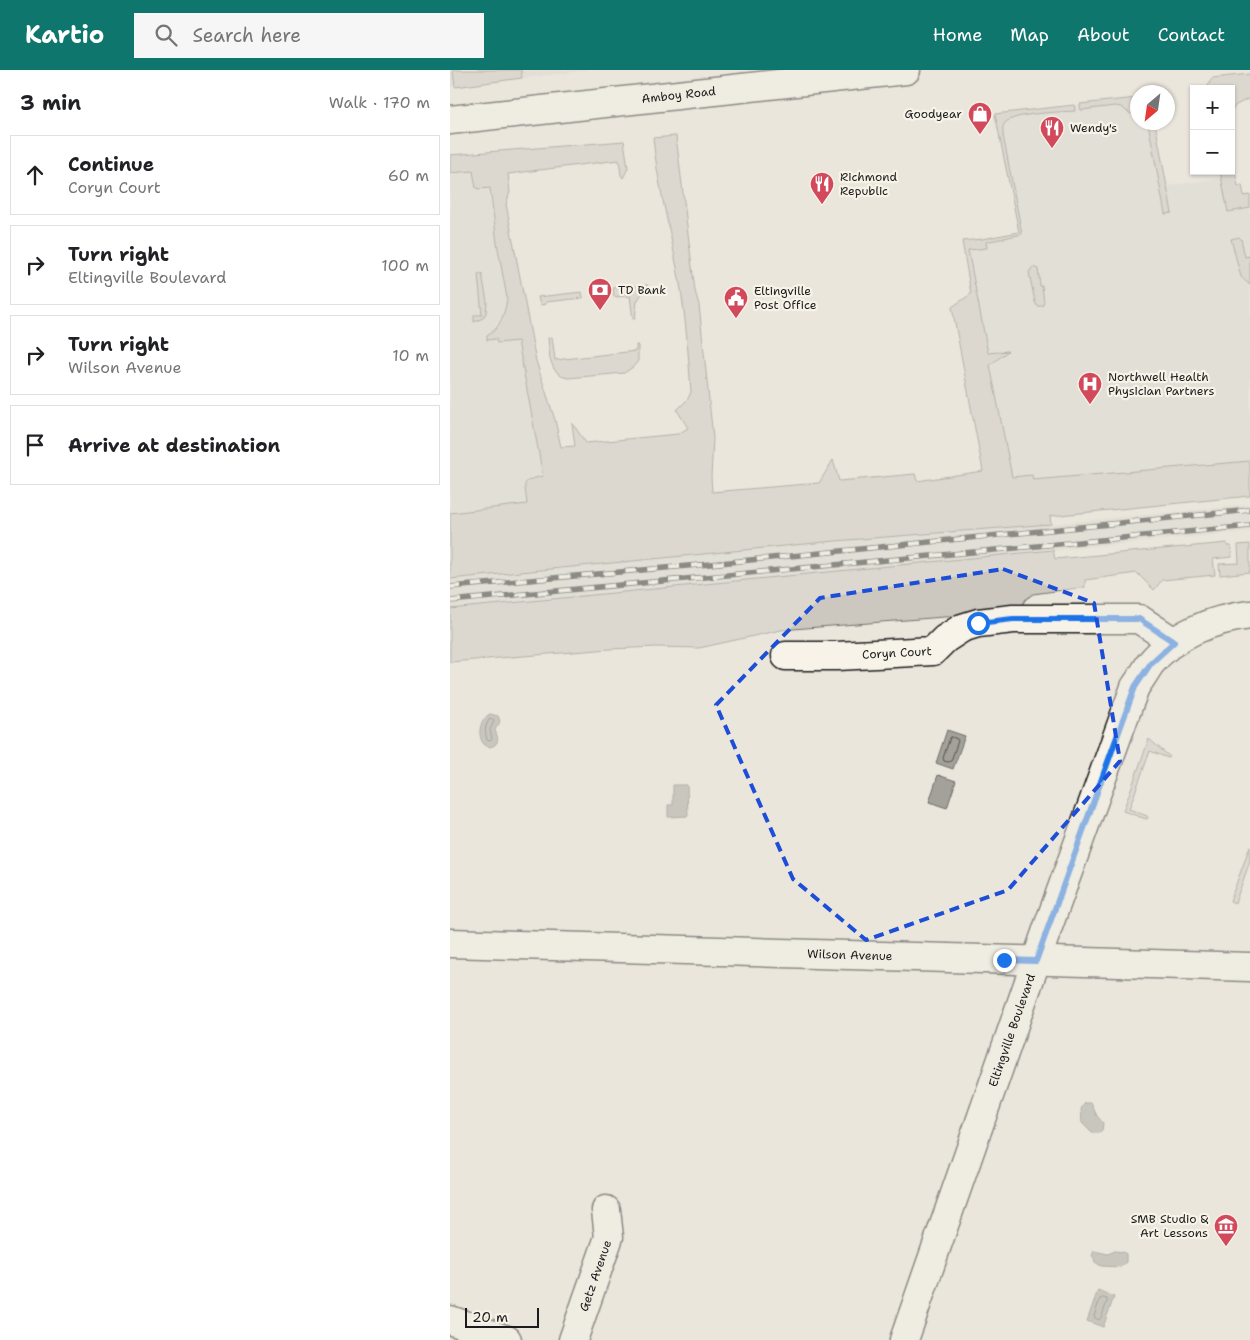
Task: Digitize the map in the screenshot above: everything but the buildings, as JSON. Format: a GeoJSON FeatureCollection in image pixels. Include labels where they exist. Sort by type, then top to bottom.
{"type":"FeatureCollection","features":[{"type":"Feature","properties":{"kind":"street","name":"Amboy Road"},"geometry":{"type":"LineString","coordinates":[[450,120],[906,70]]}},
{"type":"Feature","properties":{"kind":"street","name":"Eltingville Boulevard"},"geometry":{"type":"LineString","coordinates":[[904,1340],[1036,961],[1135,687],[1151,663],[1174,642],[1201,626],[1230,617],[1250,615]]}},
{"type":"Feature","properties":{"kind":"street","name":"Coryn Court"},"geometry":{"type":"LineString","coordinates":[[786,656],[836,656],[932,651],[945,639],[962,628],[978,623],[1013,619],[1139,619],[1174,642]]}},
{"type":"Feature","properties":{"kind":"street","name":"Wilson Avenue"},"geometry":{"type":"LineString","coordinates":[[450,943],[1250,967]]}},
{"type":"Feature","properties":{"kind":"street","name":"Getz Avenue"},"geometry":{"type":"LineString","coordinates":[[573,1340],[609,1237],[606,1210]]}},
{"type":"Feature","properties":{"kind":"street"},"geometry":{"type":"LineString","coordinates":[[450,1320],[507,1340]]}},
{"type":"Feature","properties":{"kind":"highlighted area"},"geometry":{"type":"Polygon","coordinates":[[[1003,569],[1094,603],[1120,761],[1008,890],[866,940],[793,879],[716,705],[820,598],[1003,569]]]}},
{"type":"Feature","properties":{"kind":"shaded area"},"geometry":{"type":"Polygon","coordinates":[[[450,70],[589,70],[450,87],[450,70]]]}},
{"type":"Feature","properties":{"kind":"shaded area"},"geometry":{"type":"Polygon","coordinates":[[[453,70],[521,70],[522,78],[455,87],[453,70]]]}},
{"type":"Feature","properties":{"kind":"shaded area"},"geometry":{"type":"Polygon","coordinates":[[[1250,74],[1250,98],[1235,106],[1235,85],[1208,85],[1212,78],[1250,74]]]}},
{"type":"Feature","properties":{"kind":"shaded area"},"geometry":{"type":"Polygon","coordinates":[[[1130,99],[1130,130],[1156,130],[1167,186],[1221,178],[1229,212],[1250,208],[1250,467],[1008,488],[962,241],[1019,232],[995,114],[1130,99]]]}},
{"type":"Feature","properties":{"kind":"shaded area"},"geometry":{"type":"Polygon","coordinates":[[[1130,99],[1130,113],[1121,107],[1115,106],[1081,110],[1080,104],[1130,99]]]}},
{"type":"Feature","properties":{"kind":"shaded area"},"geometry":{"type":"Polygon","coordinates":[[[1074,105],[1075,111],[1027,115],[1017,117],[1005,123],[1003,135],[1022,234],[986,242],[987,248],[968,250],[988,353],[1008,351],[990,365],[1012,477],[1032,475],[1033,480],[1250,461],[1250,496],[1050,516],[1051,524],[835,541],[450,579],[450,513],[527,504],[525,484],[527,481],[543,476],[518,341],[497,343],[496,339],[487,340],[487,336],[501,320],[507,298],[490,188],[476,188],[473,171],[450,173],[450,155],[624,141],[628,168],[623,178],[619,160],[508,174],[510,192],[506,204],[536,361],[555,420],[561,447],[575,446],[572,423],[586,443],[678,434],[688,428],[677,410],[688,399],[691,392],[684,311],[653,138],[676,136],[695,291],[699,305],[713,438],[712,492],[819,483],[833,460],[839,481],[915,474],[917,481],[983,471],[952,307],[971,294],[962,241],[1019,232],[995,114],[1074,105]]]}},
{"type":"Feature","properties":{"kind":"shaded area"},"geometry":{"type":"Polygon","coordinates":[[[1149,130],[1156,130],[1172,213],[1165,214],[1149,130]]]}},
{"type":"Feature","properties":{"kind":"shaded area"},"geometry":{"type":"Polygon","coordinates":[[[485,152],[497,243],[507,298],[506,307],[487,340],[496,339],[498,343],[518,340],[543,476],[529,479],[526,482],[527,504],[450,513],[450,155],[485,152]]]}},
{"type":"Feature","properties":{"kind":"shaded area"},"geometry":{"type":"Polygon","coordinates":[[[1235,171],[1238,186],[1242,185],[1244,196],[1250,195],[1250,208],[1228,212],[1221,175],[1235,175],[1235,171]]]}},
{"type":"Feature","properties":{"kind":"shaded area"},"geometry":{"type":"Polygon","coordinates":[[[1239,237],[1245,257],[1250,256],[1250,285],[1241,277],[1231,239],[1239,237]]]}},
{"type":"Feature","properties":{"kind":"shaded area"},"geometry":{"type":"Polygon","coordinates":[[[1033,267],[1038,269],[1040,286],[1042,286],[1044,303],[1042,306],[1037,306],[1035,302],[1029,272],[1033,267]]]}},
{"type":"Feature","properties":{"kind":"shaded area"},"geometry":{"type":"Polygon","coordinates":[[[478,274],[482,274],[487,302],[486,313],[483,318],[474,322],[474,315],[482,315],[478,274]]]}},
{"type":"Feature","properties":{"kind":"shaded area"},"geometry":{"type":"Polygon","coordinates":[[[648,285],[637,301],[635,319],[633,319],[630,296],[614,297],[613,288],[648,285]]]}},
{"type":"Feature","properties":{"kind":"shaded area"},"geometry":{"type":"Polygon","coordinates":[[[582,292],[583,298],[546,302],[546,304],[540,305],[538,297],[582,292]]]}},
{"type":"Feature","properties":{"kind":"shaded area"},"geometry":{"type":"Polygon","coordinates":[[[552,337],[555,360],[636,351],[636,345],[638,345],[638,361],[624,373],[568,378],[561,376],[554,369],[550,359],[548,338],[552,337]]]}},
{"type":"Feature","properties":{"kind":"shaded area"},"geometry":{"type":"Polygon","coordinates":[[[1250,505],[1250,531],[450,609],[450,579],[835,541],[1051,524],[1250,505]]]}},
{"type":"Feature","properties":{"kind":"shaded area"},"geometry":{"type":"Polygon","coordinates":[[[1227,543],[1227,546],[1231,546],[1232,557],[1213,559],[1215,575],[1162,580],[1154,590],[1137,573],[1085,580],[1085,587],[1033,594],[1025,600],[1021,608],[994,613],[781,630],[699,648],[610,649],[450,662],[450,609],[1053,550],[1055,559],[1227,543]]]}},
{"type":"Feature","properties":{"kind":"shaded area"},"geometry":{"type":"Polygon","coordinates":[[[1250,544],[1250,572],[1220,575],[1219,564],[1239,563],[1238,545],[1250,544]]]}},
{"type":"Feature","properties":{"kind":"shaded area"},"geometry":{"type":"Polygon","coordinates":[[[1149,739],[1170,757],[1168,758],[1150,751],[1129,809],[1147,816],[1148,818],[1146,819],[1123,811],[1149,739]]]}},
{"type":"Feature","properties":{"kind":"shaded area"},"geometry":{"type":"Polygon","coordinates":[[[1250,846],[1250,861],[1235,903],[1230,901],[1250,846]]]}},
{"type":"Feature","properties":{"kind":"water"},"geometry":{"type":"Polygon","coordinates":[[[490,714],[498,716],[500,722],[495,730],[498,738],[497,742],[489,747],[483,743],[480,731],[484,719],[490,714]]]}},
{"type":"Feature","properties":{"kind":"water"},"geometry":{"type":"Polygon","coordinates":[[[947,730],[965,736],[953,769],[936,763],[947,730]]]}},
{"type":"Feature","properties":{"kind":"water"},"geometry":{"type":"Polygon","coordinates":[[[938,775],[956,781],[947,808],[929,802],[938,775]]]}},
{"type":"Feature","properties":{"kind":"water"},"geometry":{"type":"Polygon","coordinates":[[[673,785],[687,785],[688,816],[668,817],[668,805],[673,805],[673,785]]]}},
{"type":"Feature","properties":{"kind":"water"},"geometry":{"type":"Polygon","coordinates":[[[1085,1103],[1091,1103],[1097,1116],[1103,1123],[1100,1133],[1092,1133],[1082,1123],[1081,1109],[1085,1103]]]}},
{"type":"Feature","properties":{"kind":"water"},"geometry":{"type":"Polygon","coordinates":[[[1094,1251],[1108,1254],[1115,1251],[1123,1252],[1126,1254],[1126,1262],[1121,1267],[1101,1266],[1095,1262],[1092,1256],[1094,1251]]]}},
{"type":"Feature","properties":{"kind":"water"},"geometry":{"type":"Polygon","coordinates":[[[1098,1290],[1114,1297],[1103,1327],[1087,1321],[1098,1290]]]}},
{"type":"Feature","properties":{"kind":"railway"},"geometry":{"type":"LineString","coordinates":[[450,587],[710,564],[1250,510]]}},
{"type":"Feature","properties":{"kind":"railway"},"geometry":{"type":"LineString","coordinates":[[450,601],[1250,526]]}},
{"type":"Feature","properties":{"kind":"place","name":"Goodyear"},"geometry":{"type":"Point","coordinates":[980,135]}},
{"type":"Feature","properties":{"kind":"place","name":"Wendy's"},"geometry":{"type":"Point","coordinates":[1052,149]}},
{"type":"Feature","properties":{"kind":"place","name":"Richmond Republic"},"geometry":{"type":"Point","coordinates":[822,205]}},
{"type":"Feature","properties":{"kind":"place","name":"TD Bank"},"geometry":{"type":"Point","coordinates":[600,311]}},
{"type":"Feature","properties":{"kind":"place","name":"Eltingville Post Office"},"geometry":{"type":"Point","coordinates":[736,319]}},
{"type":"Feature","properties":{"kind":"place","name":"Northwell Health Physician Partners"},"geometry":{"type":"Point","coordinates":[1090,405]}},
{"type":"Feature","properties":{"kind":"place","name":"SMB Studio & Art Lessons"},"geometry":{"type":"Point","coordinates":[1226,1247]}},
{"type":"Feature","properties":{"kind":"route"},"geometry":{"type":"LineString","coordinates":[[978,623],[1013,619],[1139,619],[1174,642],[1151,663],[1135,687],[1036,961],[1004,960]]}}]}
